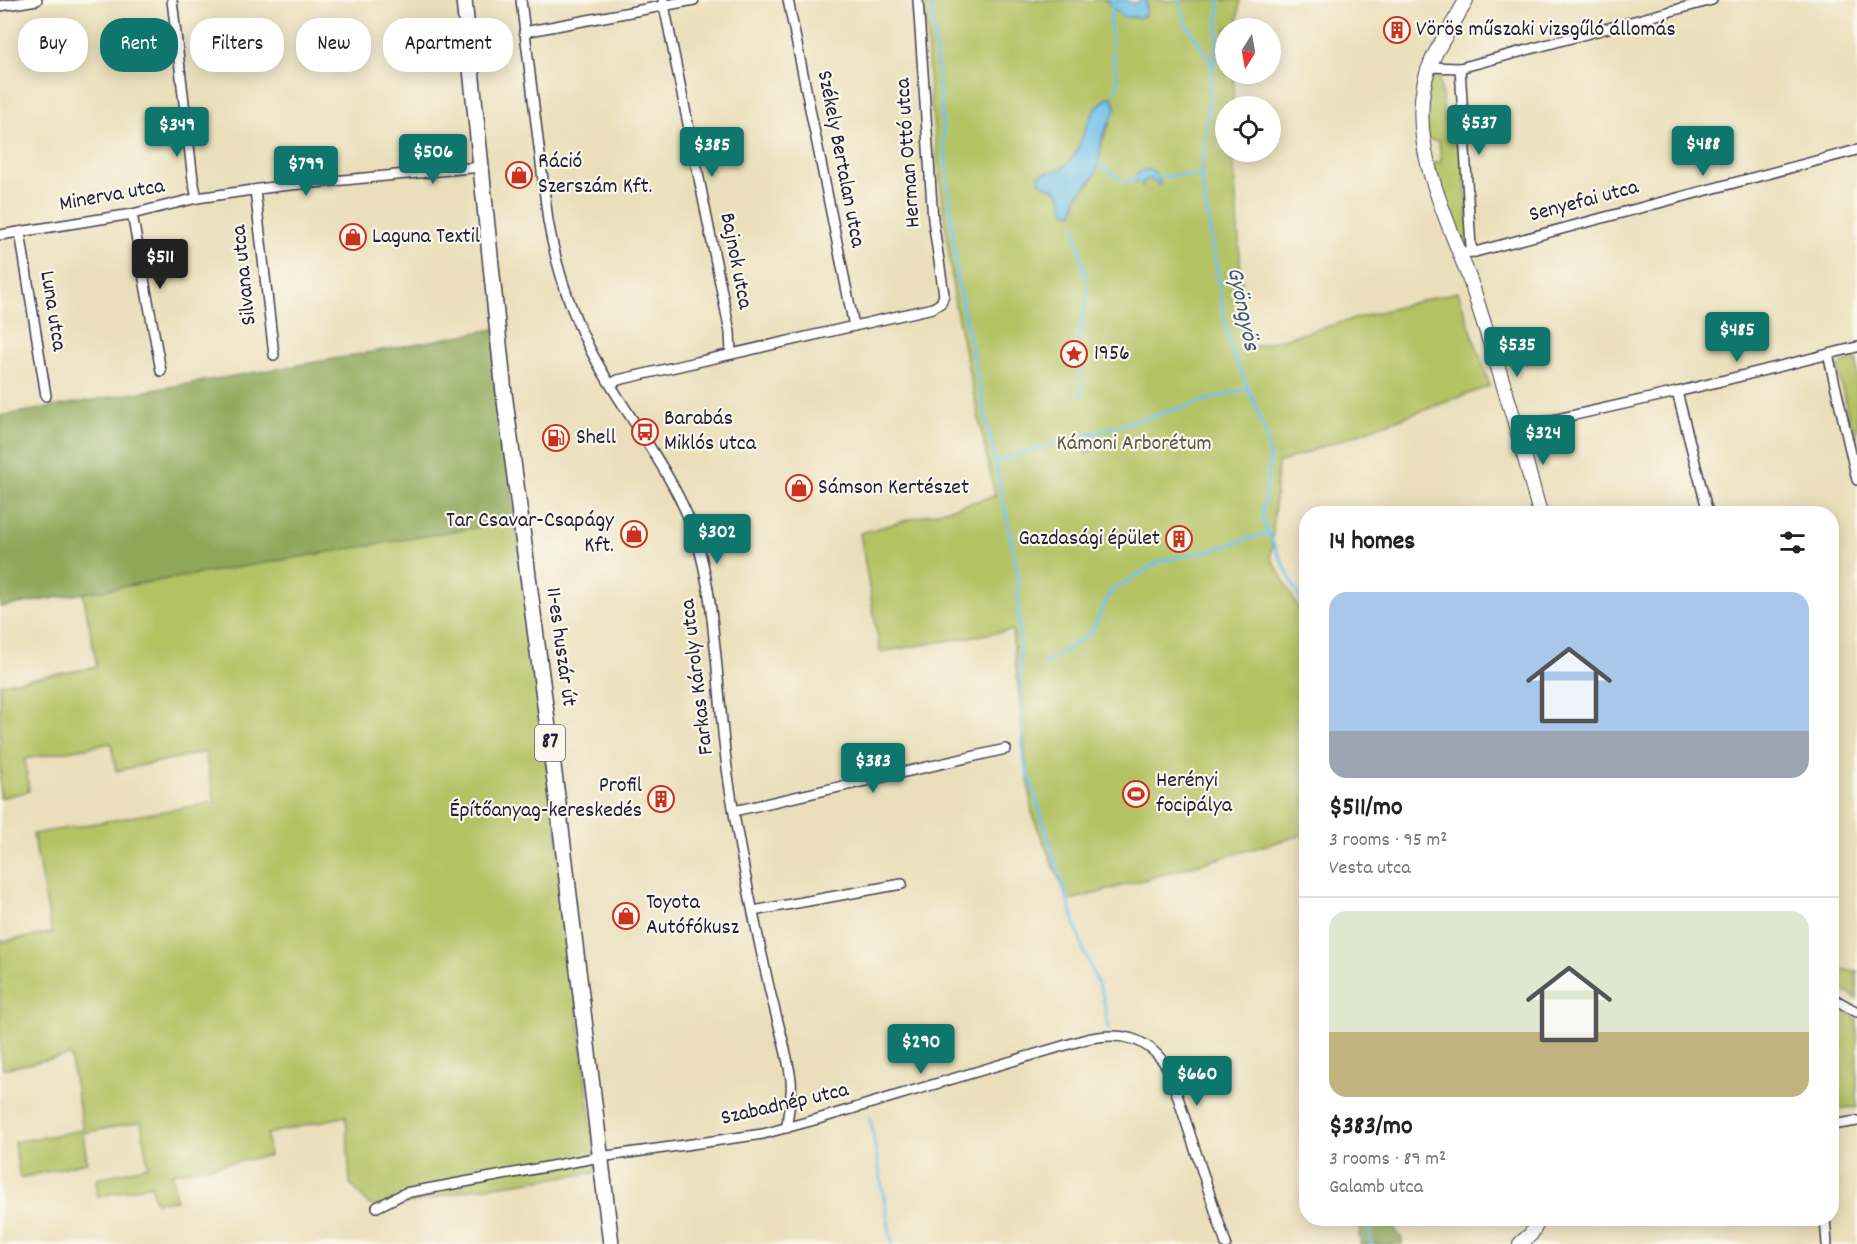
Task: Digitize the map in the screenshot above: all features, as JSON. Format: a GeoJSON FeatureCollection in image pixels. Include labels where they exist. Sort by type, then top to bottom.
{"type":"FeatureCollection","features":[{"type":"Feature","properties":{"kind":"main road","name":"11-es huszár út"},"geometry":{"type":"LineString","coordinates":[[464,0],[504,393],[558,804],[600,1157]]}},
{"type":"Feature","properties":{"kind":"main road"},"geometry":{"type":"LineString","coordinates":[[1466,0],[1434,55],[1424,85],[1422,109],[1428,161],[1437,197],[1467,253],[1538,506]]}},
{"type":"Feature","properties":{"kind":"main road","name":"87"},"geometry":{"type":"LineString","coordinates":[[600,1157],[611,1244]]}},
{"type":"Feature","properties":{"kind":"main road"},"geometry":{"type":"LineString","coordinates":[[1520,1244],[1531,1234],[1536,1226]]}},
{"type":"Feature","properties":{"kind":"street"},"geometry":{"type":"LineString","coordinates":[[0,6],[37,0]]}},
{"type":"Feature","properties":{"kind":"street"},"geometry":{"type":"LineString","coordinates":[[172,0],[197,198]]}},
{"type":"Feature","properties":{"kind":"street","name":"Farkas Károly utca"},"geometry":{"type":"LineString","coordinates":[[521,0],[545,200],[554,250],[574,313],[598,363],[682,503],[696,537],[711,608],[734,812],[753,910],[791,1078],[787,1128]]}},
{"type":"Feature","properties":{"kind":"street"},"geometry":{"type":"LineString","coordinates":[[524,32],[663,3],[694,0]]}},
{"type":"Feature","properties":{"kind":"street","name":"Székely Bertalan utca"},"geometry":{"type":"LineString","coordinates":[[788,0],[854,326]]}},
{"type":"Feature","properties":{"kind":"street","name":"Herman Ottó utca"},"geometry":{"type":"LineString","coordinates":[[854,326],[933,308],[941,303],[944,295],[933,220],[918,0]]}},
{"type":"Feature","properties":{"kind":"street"},"geometry":{"type":"LineString","coordinates":[[1429,67],[1460,68],[1712,0]]}},
{"type":"Feature","properties":{"kind":"street","name":"Bajnok utca"},"geometry":{"type":"LineString","coordinates":[[663,3],[730,332],[731,354]]}},
{"type":"Feature","properties":{"kind":"street"},"geometry":{"type":"LineString","coordinates":[[1460,68],[1471,248],[1467,253]]}},
{"type":"Feature","properties":{"kind":"street","name":"Senyefai utca"},"geometry":{"type":"LineString","coordinates":[[1467,253],[1857,150]]}},
{"type":"Feature","properties":{"kind":"street","name":"Minerva utca"},"geometry":{"type":"LineString","coordinates":[[0,235],[132,214],[197,198],[280,186],[481,167]]}},
{"type":"Feature","properties":{"kind":"street","name":"Silvana utca"},"geometry":{"type":"LineString","coordinates":[[255,190],[274,355]]}},
{"type":"Feature","properties":{"kind":"street"},"geometry":{"type":"LineString","coordinates":[[132,214],[161,371]]}},
{"type":"Feature","properties":{"kind":"street","name":"Luna utca"},"geometry":{"type":"LineString","coordinates":[[20,232],[46,396]]}},
{"type":"Feature","properties":{"kind":"street"},"geometry":{"type":"LineString","coordinates":[[611,384],[618,380],[854,326]]}},
{"type":"Feature","properties":{"kind":"street"},"geometry":{"type":"LineString","coordinates":[[1517,428],[1677,392],[1857,347]]}},
{"type":"Feature","properties":{"kind":"street"},"geometry":{"type":"LineString","coordinates":[[1828,354],[1857,480]]}},
{"type":"Feature","properties":{"kind":"street"},"geometry":{"type":"LineString","coordinates":[[1677,392],[1706,506]]}},
{"type":"Feature","properties":{"kind":"street"},"geometry":{"type":"LineString","coordinates":[[734,812],[1006,749]]}},
{"type":"Feature","properties":{"kind":"street"},"geometry":{"type":"LineString","coordinates":[[753,910],[902,884]]}},
{"type":"Feature","properties":{"kind":"street"},"geometry":{"type":"LineString","coordinates":[[1839,1002],[1857,1012]]}},
{"type":"Feature","properties":{"kind":"street","name":"Szabadnép utca"},"geometry":{"type":"LineString","coordinates":[[377,1207],[405,1192],[600,1157],[740,1138],[787,1128],[1083,1040],[1119,1035],[1133,1038],[1155,1051],[1174,1078],[1226,1244]]}},
{"type":"Feature","properties":{"kind":"street"},"geometry":{"type":"LineString","coordinates":[[1839,1124],[1857,1121]]}},
{"type":"Feature","properties":{"kind":"street"},"geometry":{"type":"LineString","coordinates":[[1826,1226],[1827,1244]]}},
{"type":"Feature","properties":{"kind":"green space","name":"Kámoni Arborétum"},"geometry":{"type":"Polygon","coordinates":[[[925,0],[1106,0],[1122,15],[1137,18],[1143,17],[1147,5],[1146,0],[1240,0],[1238,18],[1215,18],[1215,84],[1234,84],[1233,96],[1215,96],[1215,162],[1234,162],[1246,349],[1458,292],[1490,386],[1278,463],[1271,557],[1299,609],[1299,836],[1068,901],[1032,814],[1012,630],[880,652],[860,533],[995,496],[955,305],[930,96],[925,0]],[[1111,122],[1087,126],[1073,159],[1061,169],[1041,174],[1039,181],[1054,188],[1076,207],[1079,194],[1090,184],[1102,143],[1111,122]]]}},
{"type":"Feature","properties":{"kind":"green space"},"geometry":{"type":"Polygon","coordinates":[[[1433,71],[1439,73],[1446,129],[1461,133],[1471,247],[1462,251],[1432,163],[1441,162],[1439,141],[1427,140],[1425,105],[1433,71]]]}},
{"type":"Feature","properties":{"kind":"green space"},"geometry":{"type":"Polygon","coordinates":[[[495,329],[515,521],[0,607],[0,416],[495,329]]]}},
{"type":"Feature","properties":{"kind":"green space"},"geometry":{"type":"Polygon","coordinates":[[[1857,360],[1857,452],[1838,367],[1843,363],[1857,360]]]}},
{"type":"Feature","properties":{"kind":"green space"},"geometry":{"type":"Polygon","coordinates":[[[515,521],[542,704],[597,1172],[472,1189],[382,1210],[368,1204],[350,1183],[346,1116],[267,1134],[269,1156],[172,1173],[176,1200],[155,1202],[151,1185],[98,1197],[96,1179],[148,1166],[141,1122],[83,1133],[87,1162],[20,1178],[14,1142],[83,1130],[70,1055],[3,1069],[0,1049],[0,942],[52,933],[33,834],[215,802],[205,752],[116,771],[111,743],[25,759],[29,791],[0,798],[0,684],[97,667],[83,593],[515,521]]]}},
{"type":"Feature","properties":{"kind":"green space"},"geometry":{"type":"Polygon","coordinates":[[[1841,969],[1857,971],[1857,999],[1839,988],[1841,969]]]}},
{"type":"Feature","properties":{"kind":"green space"},"geometry":{"type":"Polygon","coordinates":[[[1839,1008],[1857,1018],[1857,1107],[1839,1108],[1839,1008]]]}},
{"type":"Feature","properties":{"kind":"green space"},"geometry":{"type":"Polygon","coordinates":[[[1359,1226],[1393,1226],[1402,1239],[1402,1244],[1360,1244],[1359,1226]]]}},
{"type":"Feature","properties":{"kind":"water"},"geometry":{"type":"Polygon","coordinates":[[[1106,0],[1126,0],[1134,4],[1140,0],[1146,0],[1146,12],[1143,17],[1122,17],[1106,0]]]}},
{"type":"Feature","properties":{"kind":"water"},"geometry":{"type":"Polygon","coordinates":[[[1109,97],[1112,97],[1116,107],[1103,136],[1097,169],[1093,178],[1078,195],[1073,212],[1067,212],[1058,191],[1039,181],[1041,174],[1062,168],[1071,160],[1093,113],[1109,97]]]}},
{"type":"Feature","properties":{"kind":"water"},"geometry":{"type":"Polygon","coordinates":[[[1140,171],[1153,171],[1161,183],[1159,185],[1150,179],[1144,181],[1143,186],[1134,179],[1140,171]]]}},
{"type":"Feature","properties":{"kind":"water"},"geometry":{"type":"Polygon","coordinates":[[[1091,433],[1095,446],[1086,453],[1080,449],[1080,437],[1091,433]]]}},
{"type":"Feature","properties":{"kind":"waterway"},"geometry":{"type":"LineString","coordinates":[[931,0],[957,278],[1017,567],[1023,757],[1084,952],[1102,993],[1109,1030]]}},
{"type":"Feature","properties":{"kind":"waterway"},"geometry":{"type":"LineString","coordinates":[[1112,0],[1114,1],[1110,23],[1112,45]]}},
{"type":"Feature","properties":{"kind":"waterway"},"geometry":{"type":"LineString","coordinates":[[1179,0],[1186,24],[1213,65]]}},
{"type":"Feature","properties":{"kind":"waterway","name":"Gyöngyös"},"geometry":{"type":"LineString","coordinates":[[1219,0],[1218,41],[1213,65],[1201,176],[1229,345],[1267,437],[1270,463],[1263,522],[1299,597]]}},
{"type":"Feature","properties":{"kind":"waterway"},"geometry":{"type":"LineString","coordinates":[[1112,50],[1118,83],[1115,91]]}},
{"type":"Feature","properties":{"kind":"waterway"},"geometry":{"type":"LineString","coordinates":[[1096,162],[1122,180]]}},
{"type":"Feature","properties":{"kind":"waterway"},"geometry":{"type":"LineString","coordinates":[[1172,176],[1178,175]]}},
{"type":"Feature","properties":{"kind":"waterway"},"geometry":{"type":"LineString","coordinates":[[1181,175],[1201,176]]}},
{"type":"Feature","properties":{"kind":"waterway"},"geometry":{"type":"LineString","coordinates":[[1157,177],[1170,176]]}},
{"type":"Feature","properties":{"kind":"waterway"},"geometry":{"type":"LineString","coordinates":[[1126,182],[1136,178]]}},
{"type":"Feature","properties":{"kind":"waterway"},"geometry":{"type":"LineString","coordinates":[[1075,226],[1086,280]]}},
{"type":"Feature","properties":{"kind":"waterway"},"geometry":{"type":"LineString","coordinates":[[1077,346],[1088,291],[1087,285]]}},
{"type":"Feature","properties":{"kind":"waterway"},"geometry":{"type":"LineString","coordinates":[[1078,351],[1080,379]]}},
{"type":"Feature","properties":{"kind":"waterway"},"geometry":{"type":"LineString","coordinates":[[1081,384],[1082,397]]}},
{"type":"Feature","properties":{"kind":"waterway"},"geometry":{"type":"LineString","coordinates":[[994,462],[1248,388]]}},
{"type":"Feature","properties":{"kind":"waterway"},"geometry":{"type":"LineString","coordinates":[[1043,665],[1090,634],[1112,590],[1160,561],[1212,550],[1267,533]]}},
{"type":"Feature","properties":{"kind":"waterway"},"geometry":{"type":"LineString","coordinates":[[870,1117],[892,1244]]}},
{"type":"Feature","properties":{"kind":"waterway","name":"Gyöngyös"},"geometry":{"type":"LineString","coordinates":[[1370,1226],[1371,1244]]}},
{"type":"Feature","properties":{"kind":"place","name":"Vörös műszaki vizsgűló állomás"},"geometry":{"type":"Point","coordinates":[1397,30]}},
{"type":"Feature","properties":{"kind":"place","name":"Ráció Szerszám Kft."},"geometry":{"type":"Point","coordinates":[519,175]}},
{"type":"Feature","properties":{"kind":"place","name":"Laguna Textil"},"geometry":{"type":"Point","coordinates":[353,237]}},
{"type":"Feature","properties":{"kind":"place","name":"1956"},"geometry":{"type":"Point","coordinates":[1074,354]}},
{"type":"Feature","properties":{"kind":"place","name":"Barabás Miklós utca"},"geometry":{"type":"Point","coordinates":[645,432]}},
{"type":"Feature","properties":{"kind":"place","name":"Shell"},"geometry":{"type":"Point","coordinates":[556,438]}},
{"type":"Feature","properties":{"kind":"place","name":"Sámson Kertészet"},"geometry":{"type":"Point","coordinates":[799,488]}},
{"type":"Feature","properties":{"kind":"place","name":"Tar Csavar-Csapágy Kft."},"geometry":{"type":"Point","coordinates":[634,534]}},
{"type":"Feature","properties":{"kind":"place","name":"Gazdasági épület"},"geometry":{"type":"Point","coordinates":[1179,539]}},
{"type":"Feature","properties":{"kind":"place","name":"Herényi focipálya"},"geometry":{"type":"Point","coordinates":[1136,794]}},
{"type":"Feature","properties":{"kind":"place","name":"Profil Építőanyag-kereskedés"},"geometry":{"type":"Point","coordinates":[661,799]}},
{"type":"Feature","properties":{"kind":"place","name":"Toyota Autófókusz"},"geometry":{"type":"Point","coordinates":[626,916]}}]}
